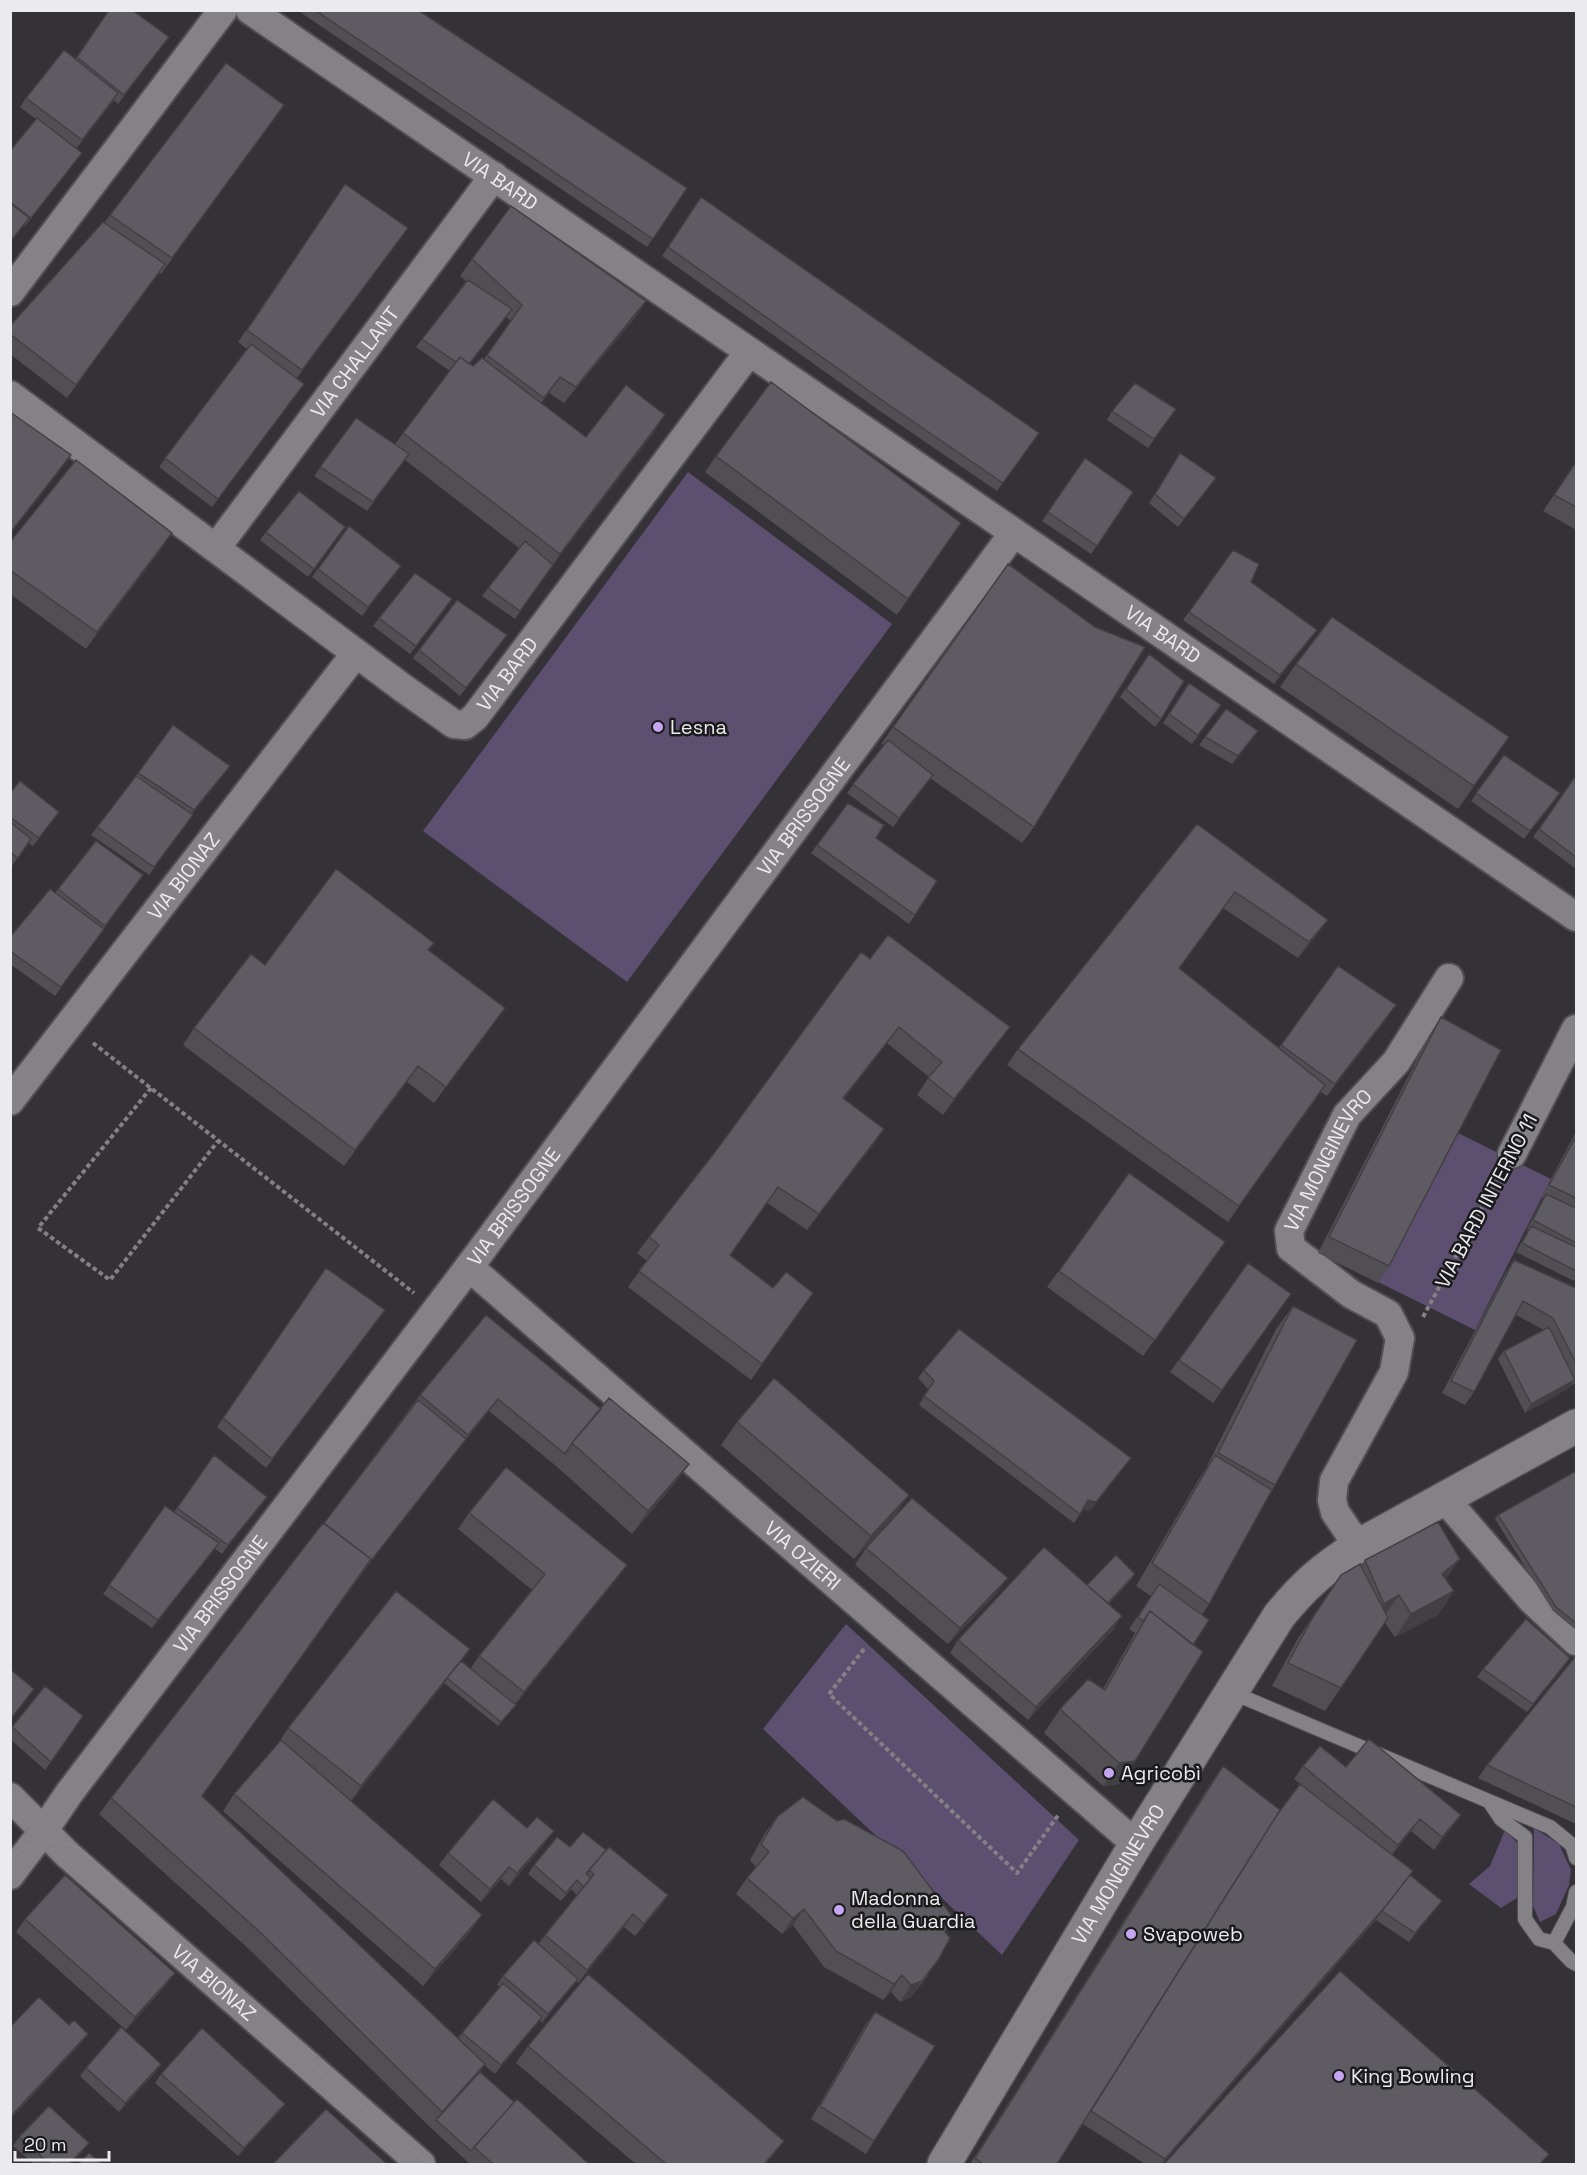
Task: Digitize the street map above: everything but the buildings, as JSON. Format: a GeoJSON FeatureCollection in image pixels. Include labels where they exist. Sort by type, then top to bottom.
{"type":"FeatureCollection","features":[{"type":"Feature","properties":{"kind":"street"},"geometry":{"type":"LineString","coordinates":[[10,291],[224,10]]}},
{"type":"Feature","properties":{"kind":"street","name":"VIA BARD"},"geometry":{"type":"LineString","coordinates":[[250,10],[1576,917]]}},
{"type":"Feature","properties":{"kind":"street","name":"VIA CHALLANT"},"geometry":{"type":"LineString","coordinates":[[216,548],[494,176]]}},
{"type":"Feature","properties":{"kind":"street","name":"VIA BARD"},"geometry":{"type":"LineString","coordinates":[[356,653],[454,724],[465,725],[475,717],[749,352]]}},
{"type":"Feature","properties":{"kind":"street"},"geometry":{"type":"LineString","coordinates":[[10,395],[356,653]]}},
{"type":"Feature","properties":{"kind":"street","name":"VIA BRISSOGNE"},"geometry":{"type":"LineString","coordinates":[[10,1875],[70,1792],[469,1267],[1013,534]]}},
{"type":"Feature","properties":{"kind":"street","name":"VIA BIONAZ"},"geometry":{"type":"LineString","coordinates":[[10,1101],[356,653]]}},
{"type":"Feature","properties":{"kind":"street","name":"VIA MONGINEVRO"},"geometry":{"type":"LineString","coordinates":[[1358,1546],[1335,1512],[1332,1500],[1334,1481],[1394,1372],[1400,1338],[1388,1314],[1351,1294],[1291,1248],[1289,1231],[1347,1115],[1396,1062],[1449,978]]}},
{"type":"Feature","properties":{"kind":"street","name":"VIA BARD INTERNO 11"},"geometry":{"type":"LineString","coordinates":[[1512,1154],[1576,1029]]}},
{"type":"Feature","properties":{"kind":"street","name":"VIA OZIERI"},"geometry":{"type":"LineString","coordinates":[[469,1267],[1136,1844]]}},
{"type":"Feature","properties":{"kind":"street","name":"VIA MONGINEVRO"},"geometry":{"type":"LineString","coordinates":[[944,2164],[1136,1844],[1278,1616],[1300,1590],[1324,1568],[1358,1546],[1576,1426]]}},
{"type":"Feature","properties":{"kind":"street"},"geometry":{"type":"LineString","coordinates":[[1444,1498],[1532,1600],[1576,1641]]}},
{"type":"Feature","properties":{"kind":"street","name":"VIA BIONAZ"},"geometry":{"type":"LineString","coordinates":[[10,1797],[68,1855],[421,2164]]}},
{"type":"Feature","properties":{"kind":"lane"},"geometry":{"type":"LineString","coordinates":[[1231,1692],[1550,1827],[1572,1845],[1576,1858]]}},
{"type":"Feature","properties":{"kind":"lane"},"geometry":{"type":"LineString","coordinates":[[1489,1801],[1501,1819],[1525,1837],[1525,1919],[1539,1939],[1554,1943],[1576,1964]]}},
{"type":"Feature","properties":{"kind":"lane"},"geometry":{"type":"LineString","coordinates":[[1554,1943],[1573,1906],[1576,1892]]}},
{"type":"Feature","properties":{"kind":"path"},"geometry":{"type":"LineString","coordinates":[[69,1025],[436,1310]]}},
{"type":"Feature","properties":{"kind":"path"},"geometry":{"type":"LineString","coordinates":[[151,1088],[38,1228],[110,1280],[218,1141]]}},
{"type":"Feature","properties":{"kind":"path","name":"VIA BARD INTERNO 11"},"geometry":{"type":"LineString","coordinates":[[1471,1229],[1421,1321],[1512,1154]]}},
{"type":"Feature","properties":{"kind":"path"},"geometry":{"type":"LineString","coordinates":[[883,1625],[829,1694],[1017,1873],[1075,1791]]}},
{"type":"Feature","properties":{"kind":"shaded area","name":"Lesna"},"geometry":{"type":"Polygon","coordinates":[[[688,472],[892,624],[627,982],[423,831],[688,472]]]}},
{"type":"Feature","properties":{"kind":"shaded area"},"geometry":{"type":"Polygon","coordinates":[[[1456,1132],[1551,1179],[1475,1330],[1378,1282],[1456,1132]]]}},
{"type":"Feature","properties":{"kind":"shaded area"},"geometry":{"type":"Polygon","coordinates":[[[846,1624],[1079,1840],[1002,1955],[763,1729],[846,1624]]]}},
{"type":"Feature","properties":{"kind":"shaded area"},"geometry":{"type":"Polygon","coordinates":[[[1534,1828],[1559,1844],[1571,1870],[1569,1885],[1556,1914],[1540,1922],[1533,1906],[1534,1828]]]}},
{"type":"Feature","properties":{"kind":"shaded area"},"geometry":{"type":"Polygon","coordinates":[[[1505,1830],[1521,1847],[1520,1896],[1501,1908],[1469,1884],[1490,1866],[1505,1830]]]}},
{"type":"Feature","properties":{"kind":"tram line"},"geometry":{"type":"LineString","coordinates":[[10,1856],[27,1847],[45,1842],[63,1843],[81,1849],[294,2050],[429,2164]]}},
{"type":"Feature","properties":{"kind":"place","name":"Lesna"},"geometry":{"type":"Point","coordinates":[658,727]}},
{"type":"Feature","properties":{"kind":"place","name":"Agricobì"},"geometry":{"type":"Point","coordinates":[1109,1773]}},
{"type":"Feature","properties":{"kind":"place","name":"Madonna della Guardia"},"geometry":{"type":"Point","coordinates":[839,1910]}},
{"type":"Feature","properties":{"kind":"place","name":"Svapoweb"},"geometry":{"type":"Point","coordinates":[1131,1934]}},
{"type":"Feature","properties":{"kind":"place","name":"King Bowling"},"geometry":{"type":"Point","coordinates":[1339,2076]}}]}
